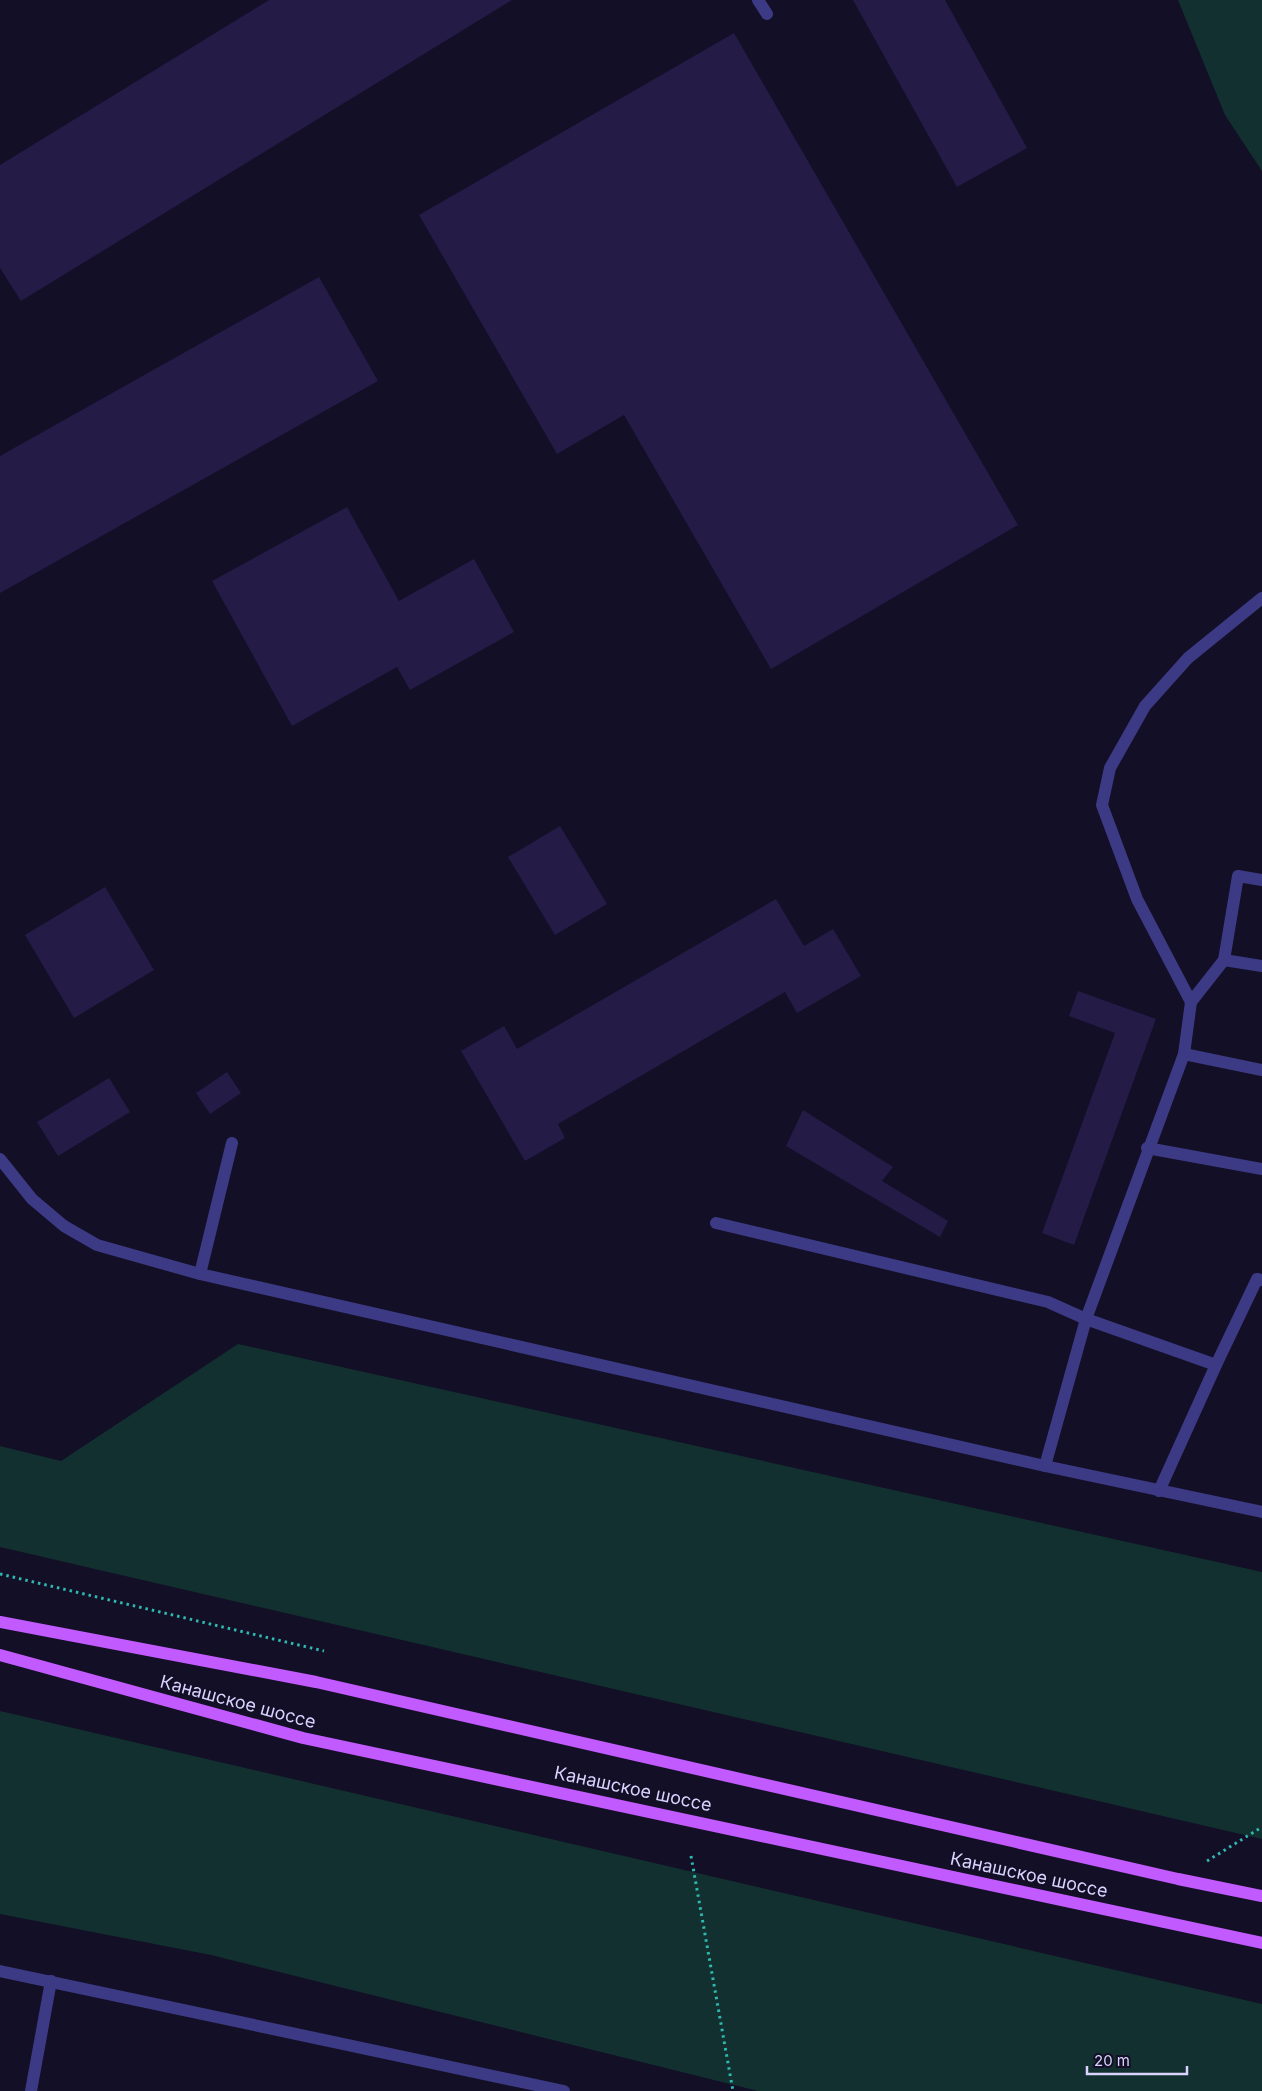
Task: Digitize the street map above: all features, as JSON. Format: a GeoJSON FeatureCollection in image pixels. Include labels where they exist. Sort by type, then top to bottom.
{"type":"FeatureCollection","features":[{"type":"Feature","properties":{"kind":"main road","name":"Канашское шоссе"},"geometry":{"type":"LineString","coordinates":[[0,1622],[316,1682],[1178,1879],[1262,1896]]}},
{"type":"Feature","properties":{"kind":"main road","name":"Канашское шоссе"},"geometry":{"type":"LineString","coordinates":[[0,1655],[302,1738],[1262,1943]]}},
{"type":"Feature","properties":{"kind":"street"},"geometry":{"type":"LineString","coordinates":[[758,0],[767,14]]}},
{"type":"Feature","properties":{"kind":"street"},"geometry":{"type":"LineString","coordinates":[[1190,1002],[1137,899],[1102,806],[1110,768],[1145,706],[1188,658],[1262,598]]}},
{"type":"Feature","properties":{"kind":"street"},"geometry":{"type":"LineString","coordinates":[[1045,1466],[1086,1319],[1147,1148],[1184,1054],[1190,1002],[1224,960],[1238,876],[1262,880]]}},
{"type":"Feature","properties":{"kind":"street"},"geometry":{"type":"LineString","coordinates":[[1224,960],[1262,966]]}},
{"type":"Feature","properties":{"kind":"street"},"geometry":{"type":"LineString","coordinates":[[1184,1054],[1262,1070]]}},
{"type":"Feature","properties":{"kind":"street"},"geometry":{"type":"LineString","coordinates":[[200,1274],[232,1143]]}},
{"type":"Feature","properties":{"kind":"street"},"geometry":{"type":"LineString","coordinates":[[1147,1148],[1262,1168]]}},
{"type":"Feature","properties":{"kind":"street"},"geometry":{"type":"LineString","coordinates":[[0,1159],[32,1199],[64,1226],[97,1245],[200,1274],[1045,1466],[1262,1512]]}},
{"type":"Feature","properties":{"kind":"street"},"geometry":{"type":"LineString","coordinates":[[716,1223],[1048,1302],[1086,1319],[1216,1365]]}},
{"type":"Feature","properties":{"kind":"street"},"geometry":{"type":"LineString","coordinates":[[1159,1491],[1256,1279],[1262,1280]]}},
{"type":"Feature","properties":{"kind":"street"},"geometry":{"type":"LineString","coordinates":[[0,1971],[564,2091]]}},
{"type":"Feature","properties":{"kind":"street"},"geometry":{"type":"LineString","coordinates":[[30,2091],[51,1982]]}},
{"type":"Feature","properties":{"kind":"path"},"geometry":{"type":"LineString","coordinates":[[0,1574],[324,1651]]}},
{"type":"Feature","properties":{"kind":"path"},"geometry":{"type":"LineString","coordinates":[[1178,1879],[1262,1827]]}},
{"type":"Feature","properties":{"kind":"path"},"geometry":{"type":"LineString","coordinates":[[691,1856],[733,2091]]}},
{"type":"Feature","properties":{"kind":"green space"},"geometry":{"type":"Polygon","coordinates":[[[1178,0],[1262,0],[1262,171],[1225,115],[1178,0]]]}},
{"type":"Feature","properties":{"kind":"green space"},"geometry":{"type":"Polygon","coordinates":[[[238,1344],[1262,1572],[1262,1839],[0,1547],[0,1446],[61,1461],[238,1344]]]}},
{"type":"Feature","properties":{"kind":"green space"},"geometry":{"type":"Polygon","coordinates":[[[0,1711],[1262,2004],[1262,2091],[758,2091],[211,1955],[0,1914],[0,1711]]]}},
{"type":"Feature","properties":{"kind":"building"},"geometry":{"type":"Polygon","coordinates":[[[269,0],[512,0],[21,301],[0,268],[0,165],[269,0]]]}},
{"type":"Feature","properties":{"kind":"building"},"geometry":{"type":"Polygon","coordinates":[[[853,0],[945,0],[1027,148],[957,187],[853,0]]]}},
{"type":"Feature","properties":{"kind":"building"},"geometry":{"type":"Polygon","coordinates":[[[734,33],[1018,525],[771,669],[624,415],[557,454],[419,215],[734,33]]]}},
{"type":"Feature","properties":{"kind":"building"},"geometry":{"type":"Polygon","coordinates":[[[319,277],[378,381],[0,593],[0,456],[319,277]]]}},
{"type":"Feature","properties":{"kind":"building"},"geometry":{"type":"Polygon","coordinates":[[[347,507],[399,601],[474,559],[514,632],[410,690],[397,667],[292,726],[212,581],[347,507]]]}},
{"type":"Feature","properties":{"kind":"building"},"geometry":{"type":"Polygon","coordinates":[[[560,826],[607,904],[555,935],[508,857],[560,826]]]}},
{"type":"Feature","properties":{"kind":"building"},"geometry":{"type":"Polygon","coordinates":[[[105,887],[154,970],[74,1018],[25,935],[105,887]]]}},
{"type":"Feature","properties":{"kind":"building"},"geometry":{"type":"Polygon","coordinates":[[[776,899],[804,946],[833,929],[861,976],[797,1013],[785,992],[558,1124],[565,1138],[525,1161],[461,1051],[504,1026],[517,1049],[776,899]]]}},
{"type":"Feature","properties":{"kind":"building"},"geometry":{"type":"Polygon","coordinates":[[[1078,991],[1156,1019],[1074,1245],[1042,1233],[1115,1033],[1069,1016],[1078,991]]]}},
{"type":"Feature","properties":{"kind":"building"},"geometry":{"type":"Polygon","coordinates":[[[227,1072],[241,1093],[210,1114],[196,1093],[227,1072]]]}},
{"type":"Feature","properties":{"kind":"building"},"geometry":{"type":"Polygon","coordinates":[[[109,1078],[130,1112],[58,1156],[37,1122],[109,1078]]]}},
{"type":"Feature","properties":{"kind":"building"},"geometry":{"type":"Polygon","coordinates":[[[803,1110],[893,1167],[882,1181],[948,1221],[940,1237],[786,1146],[803,1110]]]}}]}
